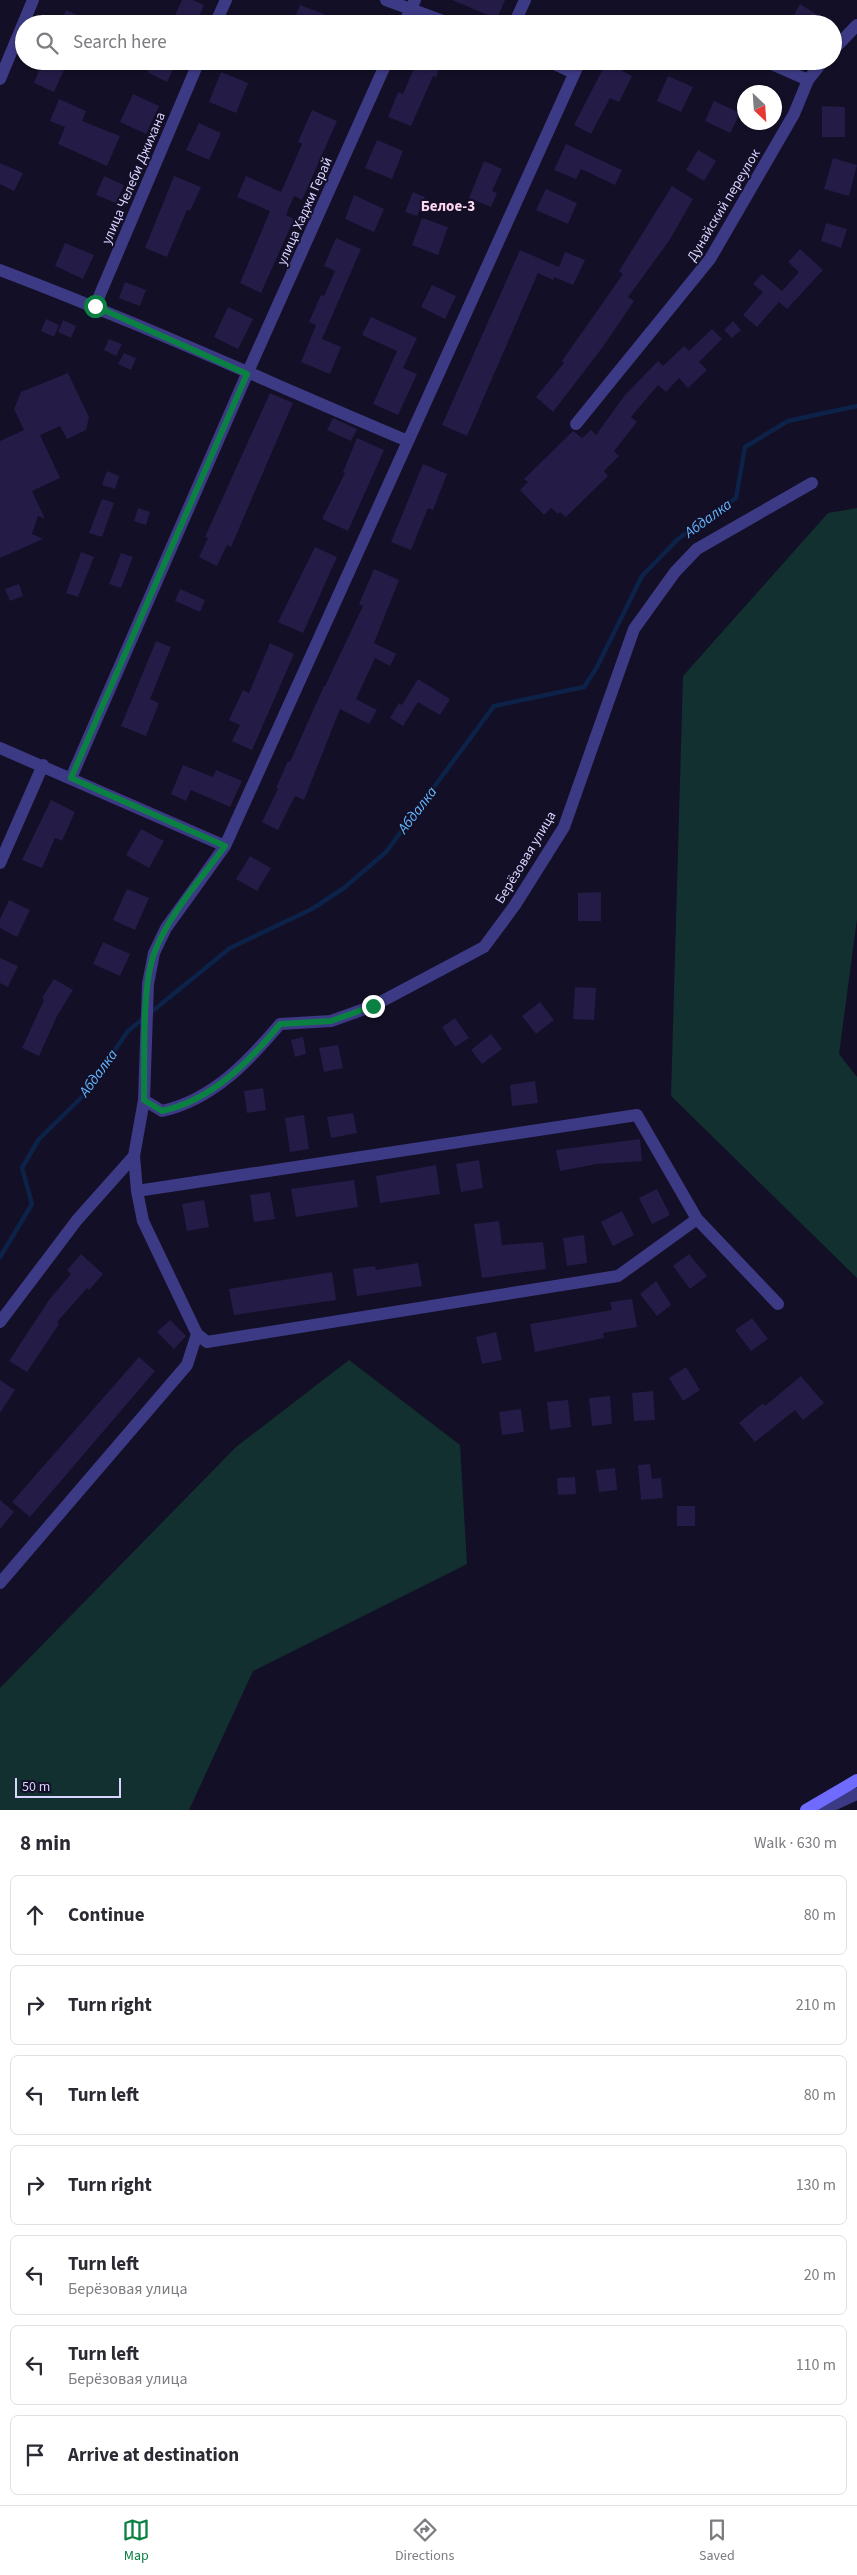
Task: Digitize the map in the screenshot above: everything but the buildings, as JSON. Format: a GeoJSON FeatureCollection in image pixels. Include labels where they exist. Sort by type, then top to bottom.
{"type":"FeatureCollection","features":[{"type":"Feature","properties":{"kind":"main road"},"geometry":{"type":"LineString","coordinates":[[806,1810],[857,1780]]}},
{"type":"Feature","properties":{"kind":"street"},"geometry":{"type":"LineString","coordinates":[[27,15],[33,0]]}},
{"type":"Feature","properties":{"kind":"street"},"geometry":{"type":"LineString","coordinates":[[219,15],[226,0]]}},
{"type":"Feature","properties":{"kind":"street"},"geometry":{"type":"LineString","coordinates":[[386,0],[413,5],[433,15]]}},
{"type":"Feature","properties":{"kind":"street"},"geometry":{"type":"LineString","coordinates":[[518,15],[524,0]]}},
{"type":"Feature","properties":{"kind":"street"},"geometry":{"type":"LineString","coordinates":[[842,41],[857,25]]}},
{"type":"Feature","properties":{"kind":"street"},"geometry":{"type":"LineString","coordinates":[[0,79],[15,43]]}},
{"type":"Feature","properties":{"kind":"street","name":"улица Челеби Джихана"},"geometry":{"type":"LineString","coordinates":[[95,306],[195,70]]}},
{"type":"Feature","properties":{"kind":"street","name":"улица Хаджи Герай"},"geometry":{"type":"LineString","coordinates":[[71,778],[247,374],[384,70]]}},
{"type":"Feature","properties":{"kind":"street"},"geometry":{"type":"LineString","coordinates":[[576,70],[225,846],[166,928],[154,953],[148,984],[144,1100],[134,1156],[136,1191],[143,1222],[197,1334],[207,1342],[618,1276],[697,1219]]}},
{"type":"Feature","properties":{"kind":"street"},"geometry":{"type":"LineString","coordinates":[[785,70],[808,80]]}},
{"type":"Feature","properties":{"kind":"street","name":"Дунайский переулок"},"geometry":{"type":"LineString","coordinates":[[576,424],[710,259],[794,114],[808,80],[816,70]]}},
{"type":"Feature","properties":{"kind":"street"},"geometry":{"type":"LineString","coordinates":[[0,270],[95,306],[247,374],[408,441]]}},
{"type":"Feature","properties":{"kind":"street","name":"Берёзовая улица"},"geometry":{"type":"LineString","coordinates":[[144,1100],[162,1111],[183,1106],[240,1070],[280,1024],[331,1021],[373,1006],[484,947],[515,905],[564,827],[634,629],[675,572],[697,550],[812,483]]}},
{"type":"Feature","properties":{"kind":"street"},"geometry":{"type":"LineString","coordinates":[[0,748],[225,846]]}},
{"type":"Feature","properties":{"kind":"street"},"geometry":{"type":"LineString","coordinates":[[0,862],[42,765]]}},
{"type":"Feature","properties":{"kind":"street"},"geometry":{"type":"LineString","coordinates":[[136,1191],[636,1115],[697,1219],[778,1304]]}},
{"type":"Feature","properties":{"kind":"street"},"geometry":{"type":"LineString","coordinates":[[0,1322],[77,1220],[134,1156]]}},
{"type":"Feature","properties":{"kind":"street"},"geometry":{"type":"LineString","coordinates":[[0,1584],[187,1365],[197,1334]]}},
{"type":"Feature","properties":{"kind":"street"},"geometry":{"type":"LineString","coordinates":[[822,1810],[857,1794]]}},
{"type":"Feature","properties":{"kind":"green space"},"geometry":{"type":"Polygon","coordinates":[[[857,508],[857,919],[839,1054],[857,1077],[857,1278],[671,1096],[683,676],[828,513],[857,508]]]}},
{"type":"Feature","properties":{"kind":"green space"},"geometry":{"type":"Polygon","coordinates":[[[349,1360],[460,1445],[467,1564],[253,1671],[189,1810],[0,1810],[0,1688],[236,1447],[349,1360]]]}},
{"type":"Feature","properties":{"kind":"waterway","name":"Абдалка"},"geometry":{"type":"LineString","coordinates":[[0,1257],[32,1204],[22,1168],[39,1139],[83,1096],[128,1031],[230,948],[312,909],[344,888],[386,852],[494,706],[584,687],[597,667],[642,576],[678,539],[736,498],[745,447],[788,421],[857,406]]}},
{"type":"Feature","properties":{"kind":"district","name":"Белое-3"},"geometry":{"type":"Point","coordinates":[448,206]}},
{"type":"Feature","properties":{"kind":"route"},"geometry":{"type":"LineString","coordinates":[[95,306],[247,374],[71,778],[137,809],[225,846],[166,928],[154,953],[148,984],[144,1100],[162,1111],[183,1106],[200,1098],[222,1080],[240,1070],[280,1024],[296,1025],[331,1021],[373,1006]]}}]}
